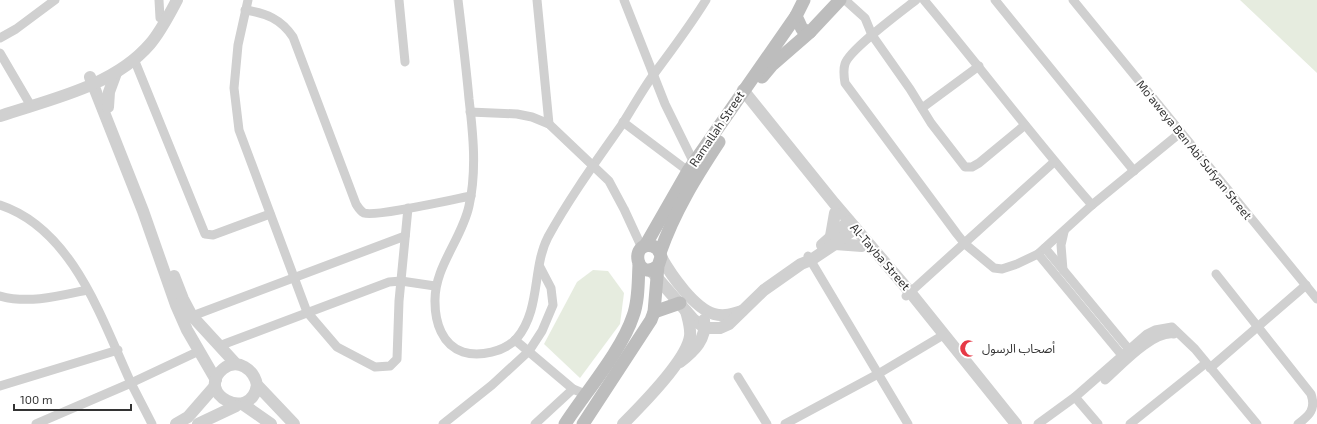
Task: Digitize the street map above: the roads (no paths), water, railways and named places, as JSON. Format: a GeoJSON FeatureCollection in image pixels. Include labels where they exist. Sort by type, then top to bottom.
{"type":"FeatureCollection","features":[{"type":"Feature","properties":{"kind":"main road","name":"Ramallah Street"},"geometry":{"type":"LineString","coordinates":[[654,265],[637,259],[638,253],[744,97],[796,16],[804,0]]}},
{"type":"Feature","properties":{"kind":"main road","name":"Ramallah Street"},"geometry":{"type":"LineString","coordinates":[[744,97],[772,65],[810,32],[840,0]]}},
{"type":"Feature","properties":{"kind":"main road"},"geometry":{"type":"LineString","coordinates":[[796,16],[802,29],[810,32]]}},
{"type":"Feature","properties":{"kind":"main road","name":"Ramallah Street"},"geometry":{"type":"LineString","coordinates":[[565,424],[579,391],[613,354],[630,325],[693,170]]}},
{"type":"Feature","properties":{"kind":"main road"},"geometry":{"type":"LineString","coordinates":[[643,247],[654,246],[654,265]]}},
{"type":"Feature","properties":{"kind":"main road","name":"Ramallah Street"},"geometry":{"type":"LineString","coordinates":[[583,424],[646,329],[654,312],[654,265]]}},
{"type":"Feature","properties":{"kind":"main road"},"geometry":{"type":"LineString","coordinates":[[654,312],[685,304]]}},
{"type":"Feature","properties":{"kind":"street"},"geometry":{"type":"LineString","coordinates":[[0,38],[16,29],[55,0]]}},
{"type":"Feature","properties":{"kind":"street"},"geometry":{"type":"LineString","coordinates":[[159,0],[160,18]]}},
{"type":"Feature","properties":{"kind":"street"},"geometry":{"type":"LineString","coordinates":[[0,108],[79,89],[94,80],[129,57],[150,35],[170,0]]}},
{"type":"Feature","properties":{"kind":"street"},"geometry":{"type":"LineString","coordinates":[[0,116],[29,102],[116,73],[134,59],[158,35],[177,0]]}},
{"type":"Feature","properties":{"kind":"street"},"geometry":{"type":"LineString","coordinates":[[248,0],[236,61],[234,102],[244,146],[307,312],[337,347],[375,367],[390,366],[396,359],[398,351],[401,280],[408,208]]}},
{"type":"Feature","properties":{"kind":"street"},"geometry":{"type":"LineString","coordinates":[[399,0],[405,62]]}},
{"type":"Feature","properties":{"kind":"street"},"geometry":{"type":"LineString","coordinates":[[458,0],[473,147],[471,196],[467,213],[435,286],[437,325],[445,338],[458,350],[469,353],[489,353],[502,348],[515,340],[523,328],[534,301],[540,267],[548,238],[593,165],[653,75],[690,27],[706,0]]}},
{"type":"Feature","properties":{"kind":"street"},"geometry":{"type":"LineString","coordinates":[[537,0],[549,124]]}},
{"type":"Feature","properties":{"kind":"street"},"geometry":{"type":"LineString","coordinates":[[624,0],[653,75],[693,170]]}},
{"type":"Feature","properties":{"kind":"street"},"geometry":{"type":"LineString","coordinates":[[845,0],[865,18],[872,35],[940,135],[965,167],[972,167],[979,163],[1025,125]]}},
{"type":"Feature","properties":{"kind":"street"},"geometry":{"type":"LineString","coordinates":[[916,0],[872,35],[847,60],[844,71],[845,83],[965,244],[988,264],[997,269],[1009,268],[1041,251],[1064,232],[1092,205],[1180,133]]}},
{"type":"Feature","properties":{"kind":"street"},"geometry":{"type":"LineString","coordinates":[[924,0],[979,66],[1054,162],[1092,205]]}},
{"type":"Feature","properties":{"kind":"street"},"geometry":{"type":"LineString","coordinates":[[995,0],[1134,171]]}},
{"type":"Feature","properties":{"kind":"street","name":"Mo'aweya Ben Abi Sufyan Street"},"geometry":{"type":"LineString","coordinates":[[1072,0],[1317,299]]}},
{"type":"Feature","properties":{"kind":"street"},"geometry":{"type":"LineString","coordinates":[[245,10],[264,13],[275,18],[287,28],[293,37],[356,204],[360,211],[368,213],[408,208],[471,196]]}},
{"type":"Feature","properties":{"kind":"street"},"geometry":{"type":"LineString","coordinates":[[0,53],[29,102]]}},
{"type":"Feature","properties":{"kind":"street"},"geometry":{"type":"LineString","coordinates":[[134,59],[205,234],[207,236],[213,235],[270,214]]}},
{"type":"Feature","properties":{"kind":"street"},"geometry":{"type":"LineString","coordinates":[[922,108],[979,66]]}},
{"type":"Feature","properties":{"kind":"street"},"geometry":{"type":"LineString","coordinates":[[103,105],[116,73]]}},
{"type":"Feature","properties":{"kind":"street"},"geometry":{"type":"LineString","coordinates":[[94,80],[143,211],[188,318],[199,351],[216,383],[217,394],[229,405],[240,405],[272,424]]}},
{"type":"Feature","properties":{"kind":"street"},"geometry":{"type":"LineString","coordinates":[[79,89],[92,96],[103,105]]}},
{"type":"Feature","properties":{"kind":"street","name":"Al-Tayba Street"},"geometry":{"type":"LineString","coordinates":[[744,97],[792,155],[835,213],[850,227],[862,246],[908,294]]}},
{"type":"Feature","properties":{"kind":"street","name":"Al-Tayba Street"},"geometry":{"type":"LineString","coordinates":[[744,97],[850,227],[1016,424]]}},
{"type":"Feature","properties":{"kind":"street"},"geometry":{"type":"LineString","coordinates":[[470,112],[517,114],[532,117],[549,124],[608,181],[643,247]]}},
{"type":"Feature","properties":{"kind":"street"},"geometry":{"type":"LineString","coordinates":[[623,122],[693,170]]}},
{"type":"Feature","properties":{"kind":"street"},"geometry":{"type":"LineString","coordinates":[[908,294],[1054,162]]}},
{"type":"Feature","properties":{"kind":"street"},"geometry":{"type":"LineString","coordinates":[[0,205],[21,214],[46,232],[73,266],[118,350],[131,383],[152,424]]}},
{"type":"Feature","properties":{"kind":"street"},"geometry":{"type":"LineString","coordinates":[[833,240],[835,213]]}},
{"type":"Feature","properties":{"kind":"street"},"geometry":{"type":"LineString","coordinates":[[705,328],[715,329],[729,324],[764,290],[850,227]]}},
{"type":"Feature","properties":{"kind":"street"},"geometry":{"type":"LineString","coordinates":[[1063,270],[1061,245],[1064,232]]}},
{"type":"Feature","properties":{"kind":"street"},"geometry":{"type":"LineString","coordinates":[[188,318],[405,236]]}},
{"type":"Feature","properties":{"kind":"street"},"geometry":{"type":"LineString","coordinates":[[833,240],[862,246]]}},
{"type":"Feature","properties":{"kind":"street"},"geometry":{"type":"LineString","coordinates":[[1041,251],[1063,270],[1128,355]]}},
{"type":"Feature","properties":{"kind":"street"},"geometry":{"type":"LineString","coordinates":[[1041,251],[1128,355]]}},
{"type":"Feature","properties":{"kind":"street"},"geometry":{"type":"LineString","coordinates":[[806,260],[908,424]]}},
{"type":"Feature","properties":{"kind":"street"},"geometry":{"type":"LineString","coordinates":[[654,265],[685,304],[703,316],[705,328],[704,335],[694,352],[674,366]]}},
{"type":"Feature","properties":{"kind":"street"},"geometry":{"type":"LineString","coordinates":[[629,422],[674,366],[687,345],[690,336],[685,304],[670,273],[654,265]]}},
{"type":"Feature","properties":{"kind":"street"},"geometry":{"type":"LineString","coordinates":[[443,424],[492,385],[530,351],[542,330],[553,305],[551,288],[540,267]]}},
{"type":"Feature","properties":{"kind":"street"},"geometry":{"type":"LineString","coordinates":[[1216,274],[1311,394],[1313,407],[1310,415],[1298,424]]}},
{"type":"Feature","properties":{"kind":"street"},"geometry":{"type":"LineString","coordinates":[[220,346],[384,284],[401,280],[435,286]]}},
{"type":"Feature","properties":{"kind":"street"},"geometry":{"type":"LineString","coordinates":[[1130,424],[1259,328],[1306,285]]}},
{"type":"Feature","properties":{"kind":"street"},"geometry":{"type":"LineString","coordinates":[[0,296],[25,300],[56,297],[87,290]]}},
{"type":"Feature","properties":{"kind":"street"},"geometry":{"type":"LineString","coordinates":[[685,304],[715,314],[730,315],[743,311]]}},
{"type":"Feature","properties":{"kind":"street"},"geometry":{"type":"LineString","coordinates":[[188,318],[220,346],[236,364],[251,370],[257,385],[254,397],[198,424]]}},
{"type":"Feature","properties":{"kind":"street"},"geometry":{"type":"LineString","coordinates":[[1048,424],[1128,355],[1158,337],[1170,333],[1180,334],[1257,424]]}},
{"type":"Feature","properties":{"kind":"street"},"geometry":{"type":"LineString","coordinates":[[785,424],[878,374],[942,335]]}},
{"type":"Feature","properties":{"kind":"street","name":"Al-Tayba Street"},"geometry":{"type":"LineString","coordinates":[[942,335],[1008,424]]}},
{"type":"Feature","properties":{"kind":"street"},"geometry":{"type":"LineString","coordinates":[[515,340],[579,391],[535,424]]}},
{"type":"Feature","properties":{"kind":"street"},"geometry":{"type":"LineString","coordinates":[[0,386],[118,350]]}},
{"type":"Feature","properties":{"kind":"street"},"geometry":{"type":"LineString","coordinates":[[36,424],[131,383],[199,351]]}},
{"type":"Feature","properties":{"kind":"street"},"geometry":{"type":"LineString","coordinates":[[176,424],[189,420],[216,383],[223,369],[236,364]]}},
{"type":"Feature","properties":{"kind":"street"},"geometry":{"type":"LineString","coordinates":[[738,377],[766,424]]}},
{"type":"Feature","properties":{"kind":"street"},"geometry":{"type":"LineString","coordinates":[[257,385],[294,424]]}},
{"type":"Feature","properties":{"kind":"street"},"geometry":{"type":"LineString","coordinates":[[1038,424],[1077,399]]}},
{"type":"Feature","properties":{"kind":"street"},"geometry":{"type":"LineString","coordinates":[[1077,399],[1098,424]]}},
{"type":"Feature","properties":{"kind":"place","name":"أصحاب الرسول"},"geometry":{"type":"Point","coordinates":[969,349]}}]}
